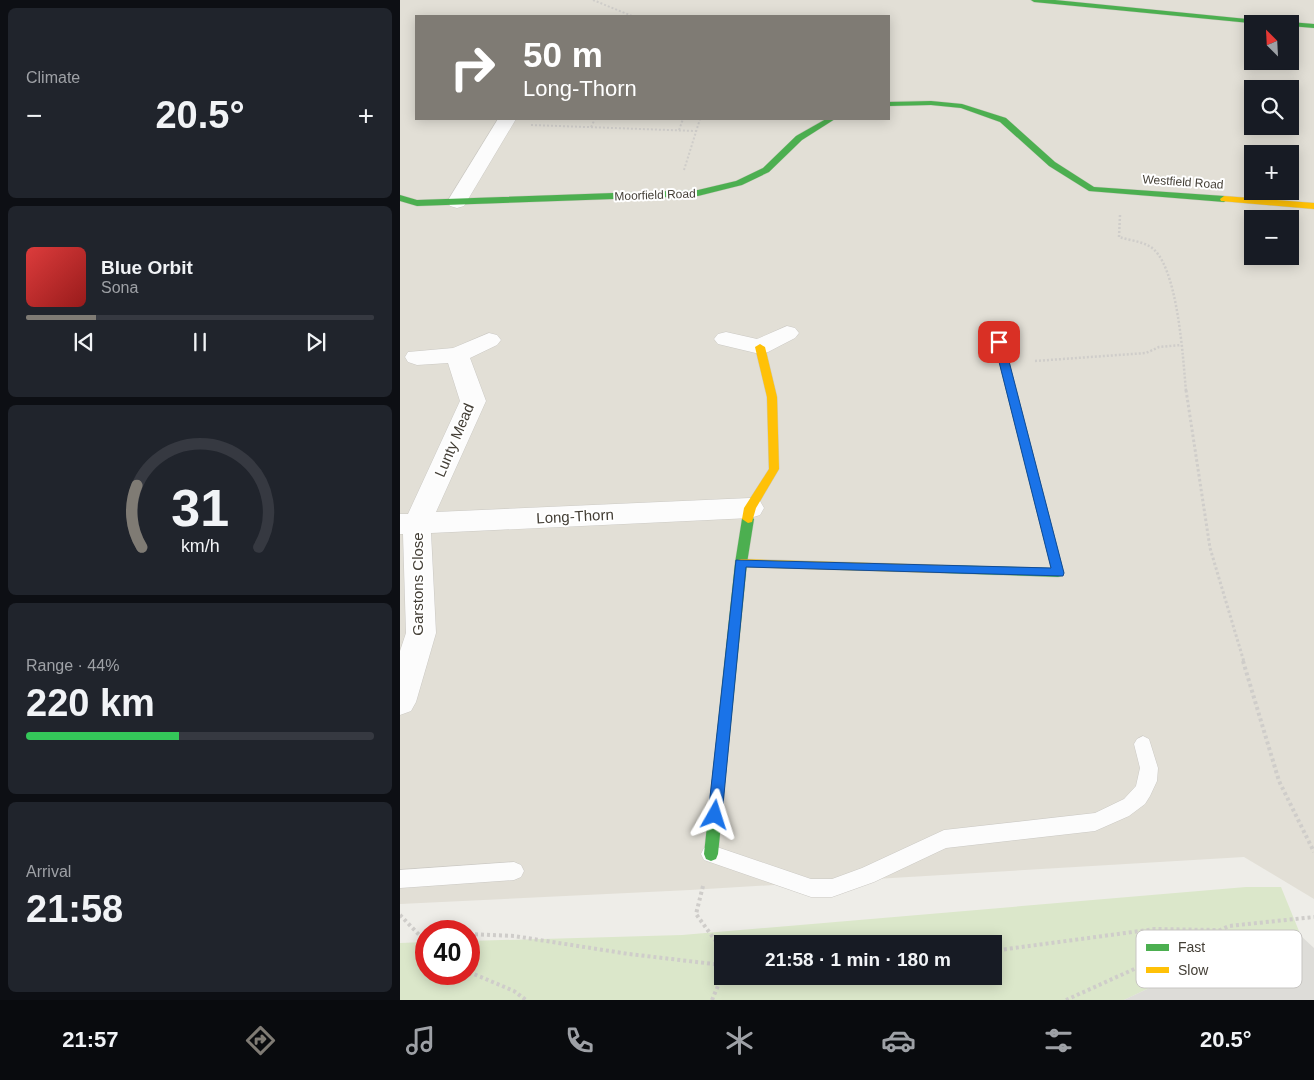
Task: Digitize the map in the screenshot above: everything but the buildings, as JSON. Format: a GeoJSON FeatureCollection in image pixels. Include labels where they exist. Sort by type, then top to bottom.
{"type":"FeatureCollection","features":[{"type":"Feature","properties":{"kind":"street"},"geometry":{"type":"LineString","coordinates":[[1034,0],[1244,20]]}},
{"type":"Feature","properties":{"kind":"street"},"geometry":{"type":"LineString","coordinates":[[1299,25],[1314,26]]}},
{"type":"Feature","properties":{"kind":"street","name":"Westfield Road"},"geometry":{"type":"LineString","coordinates":[[890,104],[931,103],[962,106],[984,112],[1003,120],[1052,164],[1092,189],[1314,206]]}},
{"type":"Feature","properties":{"kind":"street","name":"Moorfield Road"},"geometry":{"type":"LineString","coordinates":[[400,198],[417,203],[698,193],[739,183],[766,170],[799,138],[813,127],[828,120]]}},
{"type":"Feature","properties":{"kind":"street"},"geometry":{"type":"LineString","coordinates":[[457,202],[505,122]]}},
{"type":"Feature","properties":{"kind":"street"},"geometry":{"type":"LineString","coordinates":[[726,339],[760,347],[787,333]]}},
{"type":"Feature","properties":{"kind":"street"},"geometry":{"type":"LineString","coordinates":[[417,357],[458,356],[489,340]]}},
{"type":"Feature","properties":{"kind":"street"},"geometry":{"type":"LineString","coordinates":[[741,563],[1058,573],[999,342]]}},
{"type":"Feature","properties":{"kind":"street"},"geometry":{"type":"LineString","coordinates":[[711,854],[741,563],[750,508],[774,469],[772,397],[760,347]]}},
{"type":"Feature","properties":{"kind":"street","name":"Lunty Mead"},"geometry":{"type":"LineString","coordinates":[[408,524],[473,401],[458,356]]}},
{"type":"Feature","properties":{"kind":"street","name":"Long-Thorn"},"geometry":{"type":"LineString","coordinates":[[408,524],[750,508]]}},
{"type":"Feature","properties":{"kind":"street","name":"Garstons Close"},"geometry":{"type":"LineString","coordinates":[[400,702],[421,633],[408,524]]}},
{"type":"Feature","properties":{"kind":"lane"},"geometry":{"type":"LineString","coordinates":[[711,854],[811,888],[832,888],[867,876],[944,839],[1095,822],[1114,816],[1138,800],[1146,785],[1150,770],[1143,744]]}},
{"type":"Feature","properties":{"kind":"lane"},"geometry":{"type":"LineString","coordinates":[[400,879],[514,871]]}},
{"type":"Feature","properties":{"kind":"path"},"geometry":{"type":"LineString","coordinates":[[593,0],[630,15]]}},
{"type":"Feature","properties":{"kind":"path"},"geometry":{"type":"LineString","coordinates":[[591,128],[595,120]]}},
{"type":"Feature","properties":{"kind":"path"},"geometry":{"type":"LineString","coordinates":[[679,130],[683,120]]}},
{"type":"Feature","properties":{"kind":"path"},"geometry":{"type":"LineString","coordinates":[[676,194],[700,120]]}},
{"type":"Feature","properties":{"kind":"path"},"geometry":{"type":"LineString","coordinates":[[505,122],[591,128],[696,131]]}},
{"type":"Feature","properties":{"kind":"path"},"geometry":{"type":"LineString","coordinates":[[1122,192],[1119,237],[1150,246],[1166,267],[1177,309],[1189,415],[1210,548],[1279,781],[1314,852]]}},
{"type":"Feature","properties":{"kind":"path"},"geometry":{"type":"LineString","coordinates":[[1005,364],[1146,353],[1158,347],[1181,345]]}},
{"type":"Feature","properties":{"kind":"path"},"geometry":{"type":"LineString","coordinates":[[711,854],[696,914],[714,939]]}},
{"type":"Feature","properties":{"kind":"path"},"geometry":{"type":"LineString","coordinates":[[400,915],[415,932]]}},
{"type":"Feature","properties":{"kind":"path"},"geometry":{"type":"LineString","coordinates":[[1148,930],[1219,930],[1229,926],[1314,917]]}},
{"type":"Feature","properties":{"kind":"path"},"geometry":{"type":"LineString","coordinates":[[1002,950],[1136,932]]}},
{"type":"Feature","properties":{"kind":"path"},"geometry":{"type":"LineString","coordinates":[[480,934],[514,936],[714,966]]}},
{"type":"Feature","properties":{"kind":"path"},"geometry":{"type":"LineString","coordinates":[[1066,1000],[1136,968]]}},
{"type":"Feature","properties":{"kind":"path"},"geometry":{"type":"LineString","coordinates":[[480,977],[514,991],[526,1000]]}},
{"type":"Feature","properties":{"kind":"path"},"geometry":{"type":"LineString","coordinates":[[712,1000],[718,985]]}},
{"type":"Feature","properties":{"kind":"shaded area"},"geometry":{"type":"Polygon","coordinates":[[[400,0],[1314,0],[1314,899],[1244,857],[690,890],[400,904],[400,0]]]}},
{"type":"Feature","properties":{"kind":"shaded area"},"geometry":{"type":"Polygon","coordinates":[[[1302,937],[1314,948],[1314,1000],[1124,1000],[1149,988],[1302,988],[1302,937]]]}},
{"type":"Feature","properties":{"kind":"green space"},"geometry":{"type":"Polygon","coordinates":[[[1246,887],[1281,887],[1299,930],[1136,930],[1136,988],[1149,988],[1124,1000],[400,1000],[400,943],[415,942],[415,985],[480,985],[480,941],[682,935],[1246,887]]]}},
{"type":"Feature","properties":{"kind":"traffic: fast"},"geometry":{"type":"LineString","coordinates":[[1034,0],[1244,20]]}},
{"type":"Feature","properties":{"kind":"traffic: fast"},"geometry":{"type":"LineString","coordinates":[[1299,25],[1314,26]]}},
{"type":"Feature","properties":{"kind":"traffic: fast"},"geometry":{"type":"LineString","coordinates":[[890,104],[931,103],[962,106],[1003,120],[1052,164],[1092,189],[1224,199]]}},
{"type":"Feature","properties":{"kind":"traffic: fast"},"geometry":{"type":"LineString","coordinates":[[400,198],[417,203],[698,193],[739,183],[766,170],[799,138],[829,120]]}},
{"type":"Feature","properties":{"kind":"traffic: fast"},"geometry":{"type":"LineString","coordinates":[[942,569],[1058,573],[999,342]]}},
{"type":"Feature","properties":{"kind":"traffic: fast"},"geometry":{"type":"LineString","coordinates":[[711,854],[741,563],[748,519]]}},
{"type":"Feature","properties":{"kind":"traffic: slow"},"geometry":{"type":"LineString","coordinates":[[1224,199],[1314,206]]}},
{"type":"Feature","properties":{"kind":"traffic: slow"},"geometry":{"type":"LineString","coordinates":[[748,519],[750,508],[774,469],[772,397],[760,347]]}},
{"type":"Feature","properties":{"kind":"traffic: slow"},"geometry":{"type":"LineString","coordinates":[[741,563],[942,569]]}},
{"type":"Feature","properties":{"kind":"route"},"geometry":{"type":"LineString","coordinates":[[715,815],[741,563],[1058,573],[999,342]]}}]}
